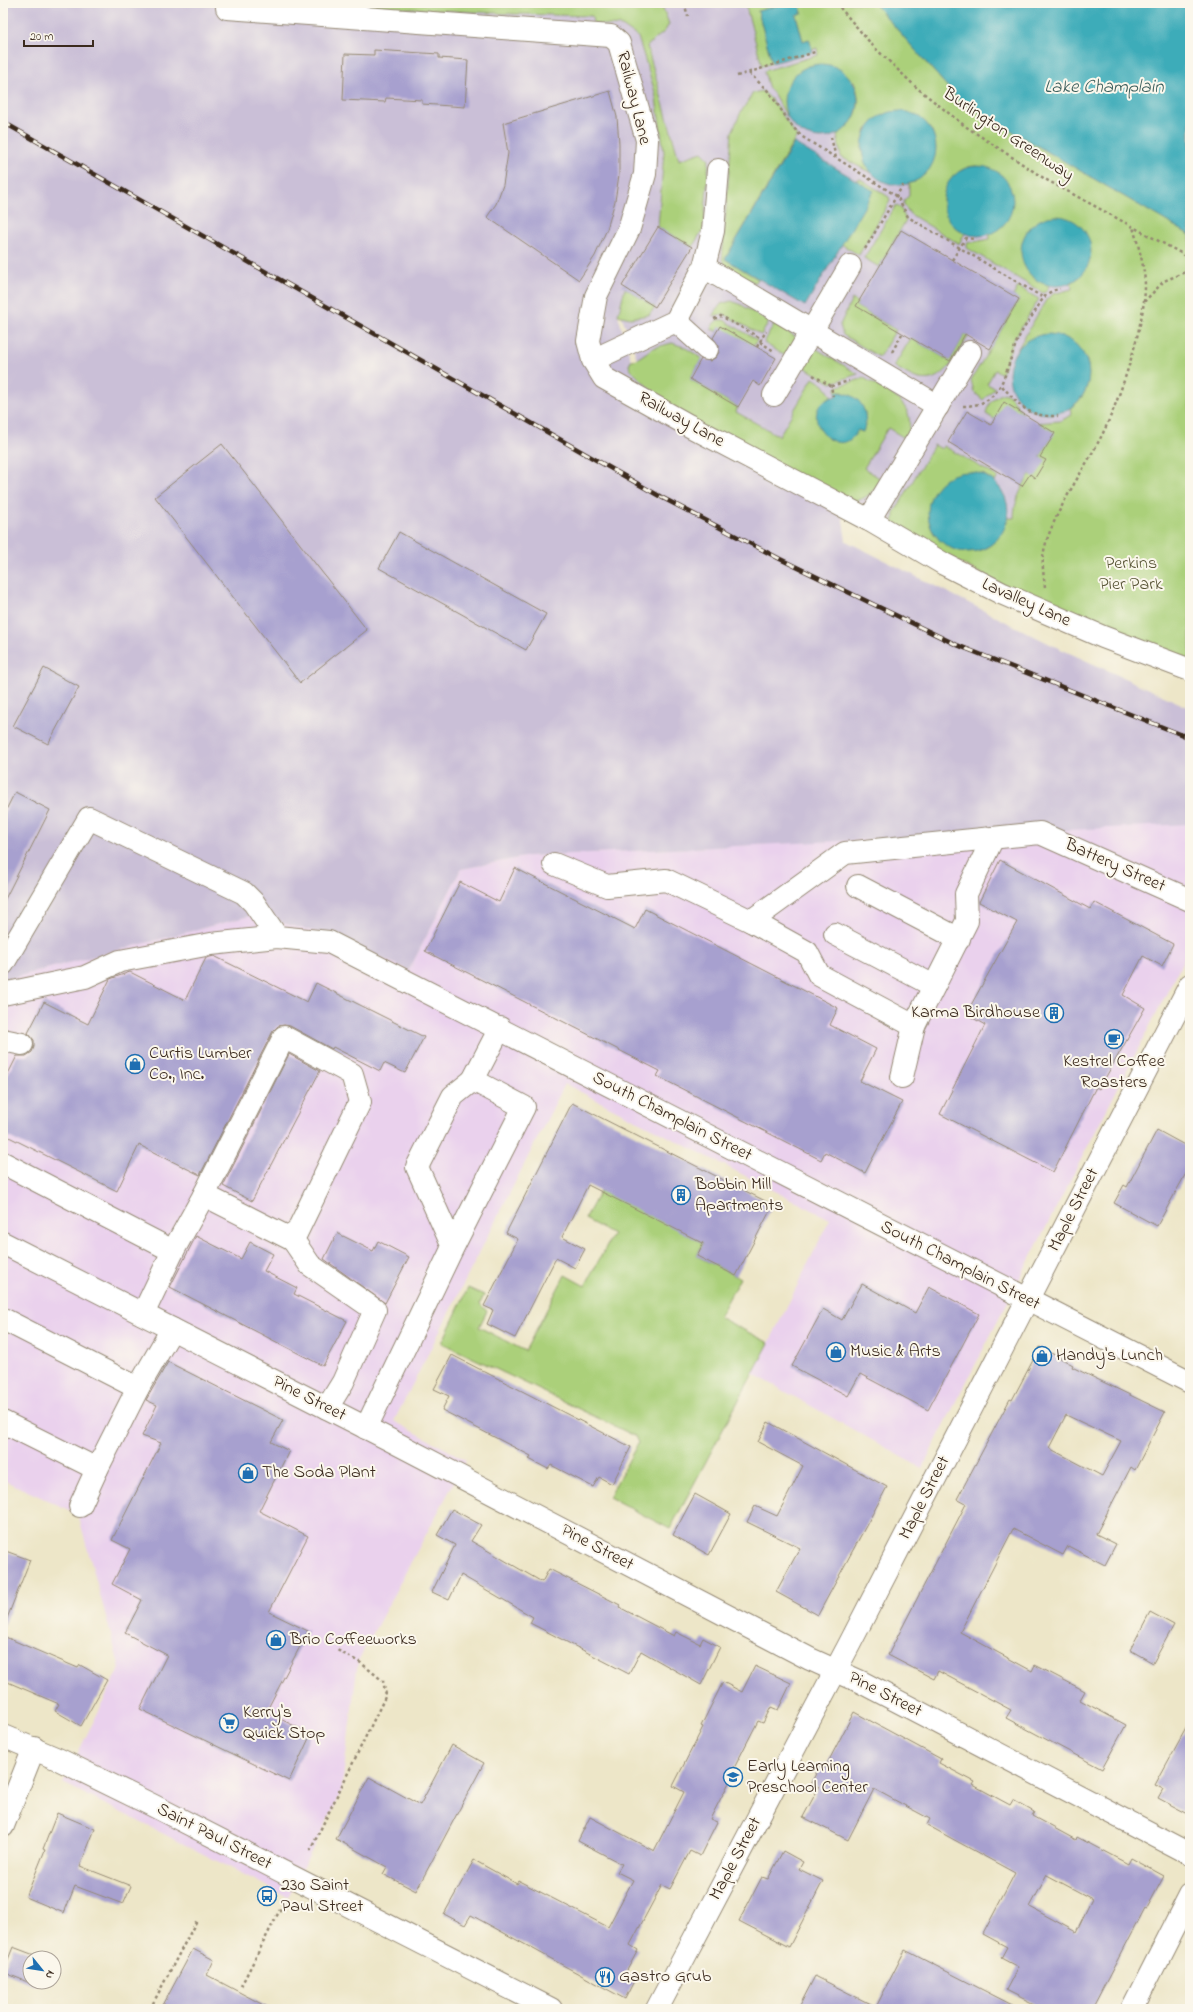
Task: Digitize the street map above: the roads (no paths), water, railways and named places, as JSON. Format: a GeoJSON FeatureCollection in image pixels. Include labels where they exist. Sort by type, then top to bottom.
{"type":"FeatureCollection","features":[{"type":"Feature","properties":{"kind":"street","name":"Railway Lane"},"geometry":{"type":"LineString","coordinates":[[227,8],[611,36],[619,43],[647,140],[645,174],[629,229],[596,296],[588,340],[593,360],[604,378],[688,425],[869,520]]}},
{"type":"Feature","properties":{"kind":"street"},"geometry":{"type":"LineString","coordinates":[[593,360],[676,321],[704,268],[713,231],[718,170]]}},
{"type":"Feature","properties":{"kind":"street"},"geometry":{"type":"LineString","coordinates":[[774,395],[850,266]]}},
{"type":"Feature","properties":{"kind":"street"},"geometry":{"type":"LineString","coordinates":[[704,268],[938,406]]}},
{"type":"Feature","properties":{"kind":"street"},"geometry":{"type":"LineString","coordinates":[[676,321],[707,350]]}},
{"type":"Feature","properties":{"kind":"street"},"geometry":{"type":"LineString","coordinates":[[869,520],[970,352]]}},
{"type":"Feature","properties":{"kind":"street","name":"Lavalley Lane"},"geometry":{"type":"LineString","coordinates":[[869,520],[944,564],[1001,593],[1053,616],[1190,670]]}},
{"type":"Feature","properties":{"kind":"street"},"geometry":{"type":"LineString","coordinates":[[3,964],[89,818],[244,893],[254,903],[277,937]]}},
{"type":"Feature","properties":{"kind":"street","name":"Battery Street"},"geometry":{"type":"LineString","coordinates":[[993,838],[1040,833],[1190,900]]}},
{"type":"Feature","properties":{"kind":"street"},"geometry":{"type":"LineString","coordinates":[[751,921],[845,854],[993,838]]}},
{"type":"Feature","properties":{"kind":"street"},"geometry":{"type":"LineString","coordinates":[[902,1077],[914,1026],[967,921],[966,894],[993,838]]}},
{"type":"Feature","properties":{"kind":"street"},"geometry":{"type":"LineString","coordinates":[[554,864],[606,886],[666,880],[751,921],[807,952],[819,974],[914,1026]]}},
{"type":"Feature","properties":{"kind":"street"},"geometry":{"type":"LineString","coordinates":[[858,886],[959,939]]}},
{"type":"Feature","properties":{"kind":"street"},"geometry":{"type":"LineString","coordinates":[[835,934],[934,986]]}},
{"type":"Feature","properties":{"kind":"street","name":"South Champlain Street"},"geometry":{"type":"LineString","coordinates":[[3,994],[85,977],[120,961],[211,944],[277,937],[329,942],[500,1028],[1190,1382]]}},
{"type":"Feature","properties":{"kind":"street","name":"Maple Street"},"geometry":{"type":"LineString","coordinates":[[657,2009],[836,1671],[1190,985]]}},
{"type":"Feature","properties":{"kind":"street"},"geometry":{"type":"LineString","coordinates":[[453,1247],[417,1167],[453,1096],[473,1080],[500,1028]]}},
{"type":"Feature","properties":{"kind":"street"},"geometry":{"type":"LineString","coordinates":[[143,1314],[173,1251],[204,1195],[284,1037],[352,1074],[360,1102],[293,1240]]}},
{"type":"Feature","properties":{"kind":"street"},"geometry":{"type":"LineString","coordinates":[[366,1428],[453,1247],[524,1107],[473,1080]]}},
{"type":"Feature","properties":{"kind":"street"},"geometry":{"type":"LineString","coordinates":[[3,1163],[173,1251]]}},
{"type":"Feature","properties":{"kind":"street"},"geometry":{"type":"LineString","coordinates":[[204,1195],[293,1240],[310,1265],[374,1310],[343,1382],[327,1408]]}},
{"type":"Feature","properties":{"kind":"street","name":"Pine Street"},"geometry":{"type":"LineString","coordinates":[[3,1243],[366,1428],[810,1659],[861,1682],[1190,1854]]}},
{"type":"Feature","properties":{"kind":"street"},"geometry":{"type":"LineString","coordinates":[[3,1319],[138,1388]]}},
{"type":"Feature","properties":{"kind":"street"},"geometry":{"type":"LineString","coordinates":[[80,1506],[138,1388],[172,1329]]}},
{"type":"Feature","properties":{"kind":"street"},"geometry":{"type":"LineString","coordinates":[[3,1422],[97,1470]]}},
{"type":"Feature","properties":{"kind":"street","name":"Saint Paul Street"},"geometry":{"type":"LineString","coordinates":[[3,1736],[34,1748],[159,1809],[551,2009]]}},
{"type":"Feature","properties":{"kind":"street"},"geometry":{"type":"LineString","coordinates":[[3,1826],[34,1748]]}},
{"type":"Feature","properties":{"kind":"street"},"geometry":{"type":"LineString","coordinates":[[1132,2009],[1190,1895]]}},
{"type":"Feature","properties":{"kind":"water"},"geometry":{"type":"Polygon","coordinates":[[[787,3],[799,3],[802,13],[796,15],[803,41],[809,39],[813,52],[772,63],[758,11],[787,3]]]}},
{"type":"Feature","properties":{"kind":"water","name":"Lake Champlain"},"geometry":{"type":"Polygon","coordinates":[[[874,3],[1190,3],[1190,235],[959,100],[874,3]]]}},
{"type":"Feature","properties":{"kind":"water"},"geometry":{"type":"Polygon","coordinates":[[[814,64],[828,64],[842,70],[852,80],[858,94],[858,108],[852,122],[842,132],[828,138],[814,138],[800,132],[790,122],[784,108],[784,94],[790,80],[800,70],[814,64]]]}},
{"type":"Feature","properties":{"kind":"water"},"geometry":{"type":"Polygon","coordinates":[[[892,111],[906,111],[920,117],[930,127],[936,141],[936,155],[930,169],[920,179],[906,185],[892,185],[878,179],[868,169],[862,155],[862,141],[868,127],[878,117],[892,111]]]}},
{"type":"Feature","properties":{"kind":"water"},"geometry":{"type":"Polygon","coordinates":[[[794,143],[874,191],[805,306],[725,259],[794,143]]]}},
{"type":"Feature","properties":{"kind":"water"},"geometry":{"type":"Polygon","coordinates":[[[978,166],[997,172],[1007,182],[1013,201],[1007,220],[997,230],[978,236],[959,230],[949,220],[943,201],[949,182],[959,172],[978,166]]]}},
{"type":"Feature","properties":{"kind":"water"},"geometry":{"type":"Polygon","coordinates":[[[1056,216],[1075,222],[1085,232],[1091,251],[1085,270],[1075,280],[1056,286],[1037,280],[1027,270],[1021,251],[1027,232],[1037,222],[1056,216]]]}},
{"type":"Feature","properties":{"kind":"water"},"geometry":{"type":"Polygon","coordinates":[[[1041,334],[1057,334],[1071,341],[1082,352],[1089,366],[1089,382],[1086,389],[1077,402],[1071,407],[1057,414],[1041,414],[1027,407],[1016,396],[1009,382],[1009,366],[1016,352],[1027,341],[1041,334]]]}},
{"type":"Feature","properties":{"kind":"water"},"geometry":{"type":"Polygon","coordinates":[[[836,392],[851,395],[857,399],[864,410],[865,417],[863,432],[858,430],[849,440],[839,443],[829,439],[822,431],[817,421],[817,411],[823,402],[837,396],[836,392]]]}},
{"type":"Feature","properties":{"kind":"water"},"geometry":{"type":"Polygon","coordinates":[[[968,472],[983,475],[996,484],[1005,497],[1008,512],[1005,527],[996,540],[983,549],[968,552],[953,549],[940,540],[931,527],[928,512],[931,497],[940,484],[953,475],[968,472]]]}},
{"type":"Feature","properties":{"kind":"railway"},"geometry":{"type":"LineString","coordinates":[[3,122],[661,497],[780,559],[957,645],[1190,738]]}},
{"type":"Feature","properties":{"kind":"place","name":"Karma Birdhouse"},"geometry":{"type":"Point","coordinates":[1054,1013]}},
{"type":"Feature","properties":{"kind":"place","name":"Kestrel Coffee Roasters"},"geometry":{"type":"Point","coordinates":[1114,1039]}},
{"type":"Feature","properties":{"kind":"place","name":"Curtis Lumber Co., Inc."},"geometry":{"type":"Point","coordinates":[135,1064]}},
{"type":"Feature","properties":{"kind":"place","name":"Bobbin Mill Apartments"},"geometry":{"type":"Point","coordinates":[681,1195]}},
{"type":"Feature","properties":{"kind":"place","name":"Music & Arts"},"geometry":{"type":"Point","coordinates":[836,1352]}},
{"type":"Feature","properties":{"kind":"place","name":"Handy's Lunch"},"geometry":{"type":"Point","coordinates":[1042,1356]}},
{"type":"Feature","properties":{"kind":"place","name":"The Soda Plant"},"geometry":{"type":"Point","coordinates":[248,1473]}},
{"type":"Feature","properties":{"kind":"place","name":"Brio Coffeeworks"},"geometry":{"type":"Point","coordinates":[276,1640]}},
{"type":"Feature","properties":{"kind":"place","name":"Kerry's Quick Stop"},"geometry":{"type":"Point","coordinates":[229,1723]}},
{"type":"Feature","properties":{"kind":"place","name":"Early Learning Preschool Center"},"geometry":{"type":"Point","coordinates":[733,1777]}},
{"type":"Feature","properties":{"kind":"place","name":"230 Saint Paul Street"},"geometry":{"type":"Point","coordinates":[267,1896]}},
{"type":"Feature","properties":{"kind":"place","name":"Gastro Grub"},"geometry":{"type":"Point","coordinates":[605,1977]}},
{"type":"Feature","properties":{"kind":"park label","name":"Perkins Pier Park"},"geometry":{"type":"Point","coordinates":[1131,574]}}]}
